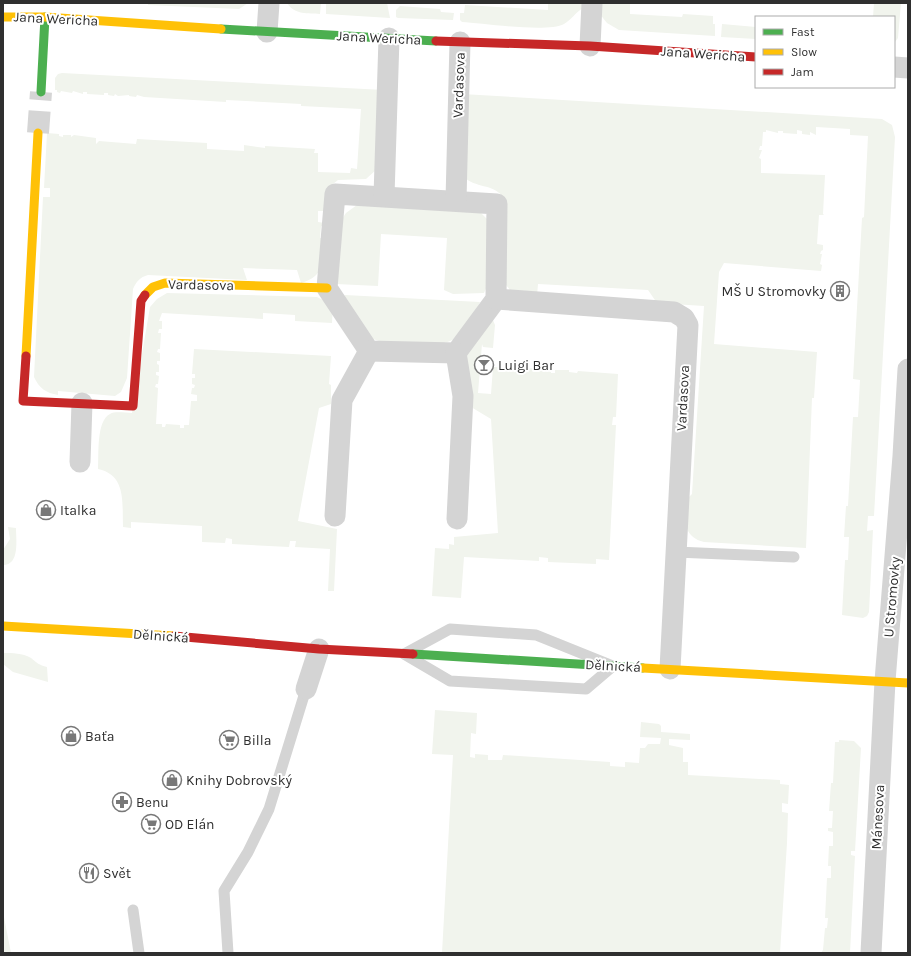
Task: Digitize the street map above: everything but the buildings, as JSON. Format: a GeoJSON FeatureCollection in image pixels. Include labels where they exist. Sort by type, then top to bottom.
{"type":"FeatureCollection","features":[{"type":"Feature","properties":{"kind":"street"},"geometry":{"type":"LineString","coordinates":[[267,32],[269,3]]}},
{"type":"Feature","properties":{"kind":"street"},"geometry":{"type":"LineString","coordinates":[[590,46],[592,3]]}},
{"type":"Feature","properties":{"kind":"street","name":"Jana Wericha"},"geometry":{"type":"LineString","coordinates":[[3,17],[45,17],[267,32],[460,42],[590,46],[755,57]]}},
{"type":"Feature","properties":{"kind":"street"},"geometry":{"type":"LineString","coordinates":[[41,92],[45,17]]}},
{"type":"Feature","properties":{"kind":"street"},"geometry":{"type":"LineString","coordinates":[[384,196],[389,38]]}},
{"type":"Feature","properties":{"kind":"street","name":"Vardasova"},"geometry":{"type":"LineString","coordinates":[[456,200],[460,42]]}},
{"type":"Feature","properties":{"kind":"street"},"geometry":{"type":"LineString","coordinates":[[895,67],[908,68]]}},
{"type":"Feature","properties":{"kind":"street","name":"Vardasova"},"geometry":{"type":"LineString","coordinates":[[38,133],[23,401],[132,406],[141,301],[149,288],[165,283],[327,288]]}},
{"type":"Feature","properties":{"kind":"street"},"geometry":{"type":"LineString","coordinates":[[369,351],[327,288],[335,194],[456,200],[497,204],[496,299],[456,352],[463,396],[457,519]]}},
{"type":"Feature","properties":{"kind":"street","name":"Vardasova"},"geometry":{"type":"LineString","coordinates":[[496,299],[674,312],[684,318],[688,325],[670,669]]}},
{"type":"Feature","properties":{"kind":"street"},"geometry":{"type":"LineString","coordinates":[[369,351],[456,352]]}},
{"type":"Feature","properties":{"kind":"street"},"geometry":{"type":"LineString","coordinates":[[335,516],[342,400],[369,351]]}},
{"type":"Feature","properties":{"kind":"street","name":"U Stromovky"},"geometry":{"type":"LineString","coordinates":[[885,681],[903,456],[908,369]]}},
{"type":"Feature","properties":{"kind":"street"},"geometry":{"type":"LineString","coordinates":[[80,462],[82,403]]}},
{"type":"Feature","properties":{"kind":"street","name":"Dělnická"},"geometry":{"type":"LineString","coordinates":[[3,626],[149,634],[319,649],[908,683]]}},
{"type":"Feature","properties":{"kind":"street"},"geometry":{"type":"LineString","coordinates":[[306,689],[319,649]]}},
{"type":"Feature","properties":{"kind":"street","name":"Mánesova"},"geometry":{"type":"LineString","coordinates":[[870,953],[885,681]]}},
{"type":"Feature","properties":{"kind":"lane"},"geometry":{"type":"LineString","coordinates":[[676,552],[794,557]]}},
{"type":"Feature","properties":{"kind":"lane"},"geometry":{"type":"LineString","coordinates":[[450,629],[536,635],[614,666],[586,689],[450,681],[404,654],[450,629]]}},
{"type":"Feature","properties":{"kind":"lane"},"geometry":{"type":"LineString","coordinates":[[228,953],[224,891],[248,852],[269,809],[306,689]]}},
{"type":"Feature","properties":{"kind":"lane"},"geometry":{"type":"LineString","coordinates":[[133,910],[139,953]]}},
{"type":"Feature","properties":{"kind":"shaded area"},"geometry":{"type":"Polygon","coordinates":[[[148,3],[248,3],[239,9],[148,5],[148,3]]]}},
{"type":"Feature","properties":{"kind":"shaded area"},"geometry":{"type":"Polygon","coordinates":[[[287,3],[321,3],[320,14],[294,10],[287,3]]]}},
{"type":"Feature","properties":{"kind":"shaded area"},"geometry":{"type":"Polygon","coordinates":[[[326,3],[387,3],[390,18],[326,14],[326,3]]]}},
{"type":"Feature","properties":{"kind":"shaded area"},"geometry":{"type":"Polygon","coordinates":[[[548,3],[583,3],[583,8],[566,23],[556,27],[514,27],[462,22],[460,20],[460,13],[464,13],[465,5],[548,10],[548,3]]]}},
{"type":"Feature","properties":{"kind":"shaded area"},"geometry":{"type":"Polygon","coordinates":[[[595,3],[630,3],[630,14],[682,17],[683,14],[713,16],[715,36],[619,30],[607,23],[595,8],[595,3]]]}},
{"type":"Feature","properties":{"kind":"shaded area"},"geometry":{"type":"Polygon","coordinates":[[[874,3],[901,3],[898,38],[895,42],[895,16],[873,16],[874,3]]]}},
{"type":"Feature","properties":{"kind":"shaded area"},"geometry":{"type":"Polygon","coordinates":[[[400,6],[440,9],[441,12],[454,13],[453,20],[398,18],[396,17],[396,10],[400,6]]]}},
{"type":"Feature","properties":{"kind":"shaded area"},"geometry":{"type":"Polygon","coordinates":[[[722,24],[755,27],[755,39],[721,37],[722,24]]]}},
{"type":"Feature","properties":{"kind":"shaded area"},"geometry":{"type":"Polygon","coordinates":[[[58,74],[384,90],[377,169],[366,179],[338,180],[333,184],[326,211],[318,211],[318,222],[325,223],[325,228],[321,226],[320,238],[324,238],[322,260],[319,272],[315,276],[301,283],[297,270],[243,268],[247,280],[145,276],[135,284],[133,289],[127,378],[121,392],[115,396],[58,391],[58,395],[54,394],[41,387],[34,377],[43,197],[50,197],[50,188],[44,188],[47,133],[59,134],[59,136],[63,137],[63,135],[71,135],[71,137],[74,135],[96,138],[96,144],[99,141],[136,144],[137,139],[207,143],[207,149],[244,151],[244,145],[265,148],[265,146],[315,149],[314,153],[318,153],[318,172],[350,173],[351,168],[357,169],[361,109],[301,106],[301,104],[226,100],[226,102],[144,97],[137,95],[136,97],[129,95],[118,96],[115,94],[114,96],[108,95],[108,93],[104,93],[104,95],[87,94],[87,92],[83,92],[83,94],[73,91],[72,93],[61,91],[60,93],[55,90],[55,78],[58,74]]]}},
{"type":"Feature","properties":{"kind":"shaded area"},"geometry":{"type":"Polygon","coordinates":[[[462,94],[882,119],[892,125],[895,137],[874,516],[868,516],[867,531],[873,530],[869,612],[867,616],[863,618],[842,615],[845,560],[848,560],[849,537],[844,537],[846,506],[848,506],[853,417],[858,417],[860,380],[853,379],[868,136],[850,135],[850,129],[816,127],[816,135],[810,132],[810,135],[802,134],[802,131],[797,130],[797,134],[783,133],[783,131],[778,131],[778,133],[766,130],[766,132],[763,132],[762,146],[760,146],[759,150],[762,150],[759,158],[761,159],[761,173],[825,175],[824,215],[819,215],[817,244],[823,245],[823,250],[820,254],[822,254],[820,264],[822,265],[821,271],[724,263],[719,272],[714,344],[817,352],[814,398],[812,398],[806,548],[704,542],[697,540],[692,536],[686,527],[684,502],[692,494],[704,306],[657,303],[648,290],[538,284],[537,296],[511,291],[506,285],[502,196],[494,190],[473,183],[464,177],[462,94]]]}},
{"type":"Feature","properties":{"kind":"shaded area"},"geometry":{"type":"Polygon","coordinates":[[[357,205],[481,213],[488,220],[489,282],[484,293],[453,294],[444,290],[447,238],[381,234],[378,286],[336,284],[342,219],[346,213],[357,205]]]}},
{"type":"Feature","properties":{"kind":"shaded area"},"geometry":{"type":"Polygon","coordinates":[[[167,293],[317,297],[333,305],[332,323],[295,321],[295,315],[263,313],[263,319],[162,313],[159,321],[162,321],[162,329],[159,329],[158,333],[161,333],[160,349],[158,349],[157,352],[160,353],[160,361],[157,361],[157,364],[159,365],[159,372],[156,372],[156,375],[159,376],[158,384],[156,384],[155,387],[158,388],[156,424],[162,424],[162,427],[165,427],[166,424],[180,425],[180,428],[184,428],[184,425],[189,425],[191,401],[197,401],[197,395],[191,394],[192,388],[194,388],[195,385],[192,384],[192,378],[195,378],[195,374],[192,374],[194,349],[331,356],[329,384],[331,385],[331,404],[319,408],[298,521],[337,529],[334,591],[328,591],[330,549],[295,547],[296,541],[290,541],[289,547],[232,544],[232,539],[226,538],[225,543],[202,542],[202,526],[131,522],[131,528],[123,527],[122,500],[118,484],[114,477],[107,472],[98,469],[100,431],[102,424],[110,414],[117,412],[132,413],[150,307],[157,299],[167,293]]]}},
{"type":"Feature","properties":{"kind":"shaded area"},"geometry":{"type":"Polygon","coordinates":[[[345,295],[480,302],[469,324],[459,336],[445,343],[436,344],[379,341],[370,338],[342,298],[345,295]]]}},
{"type":"Feature","properties":{"kind":"shaded area"},"geometry":{"type":"Polygon","coordinates":[[[490,313],[495,325],[493,348],[483,347],[482,344],[478,393],[491,394],[493,367],[551,369],[551,373],[555,373],[555,370],[569,370],[569,372],[577,373],[578,371],[618,374],[616,417],[613,417],[612,425],[616,425],[609,560],[596,559],[596,564],[548,562],[548,558],[539,557],[539,561],[464,557],[461,598],[432,596],[435,548],[449,549],[449,544],[454,545],[454,537],[498,533],[491,419],[471,407],[465,358],[490,313]]]}},
{"type":"Feature","properties":{"kind":"shaded area"},"geometry":{"type":"Polygon","coordinates":[[[8,527],[16,528],[16,551],[12,561],[3,565],[3,550],[10,539],[8,527]]]}},
{"type":"Feature","properties":{"kind":"shaded area"},"geometry":{"type":"Polygon","coordinates":[[[3,653],[24,655],[40,665],[47,667],[48,682],[13,672],[3,664],[3,653]]]}},
{"type":"Feature","properties":{"kind":"shaded area"},"geometry":{"type":"Polygon","coordinates":[[[435,710],[477,713],[476,734],[471,733],[470,757],[475,758],[475,754],[488,755],[488,760],[502,760],[503,755],[610,762],[610,766],[625,767],[625,762],[639,763],[640,748],[645,748],[648,744],[660,744],[661,738],[640,737],[641,722],[659,724],[661,726],[661,732],[690,734],[690,740],[669,739],[669,745],[683,748],[683,762],[688,762],[688,775],[780,780],[780,784],[789,785],[788,804],[782,803],[782,812],[788,813],[780,953],[442,953],[453,755],[432,754],[435,710]]]}},
{"type":"Feature","properties":{"kind":"shaded area"},"geometry":{"type":"Polygon","coordinates":[[[839,740],[854,741],[861,748],[855,851],[851,851],[851,855],[855,856],[850,953],[821,953],[823,950],[825,928],[827,928],[828,918],[825,918],[827,878],[831,878],[831,866],[828,866],[829,846],[833,846],[833,832],[828,831],[828,828],[832,828],[833,811],[829,811],[831,783],[833,783],[835,742],[839,742],[839,740]]]}},
{"type":"Feature","properties":{"kind":"shaded area"},"geometry":{"type":"Polygon","coordinates":[[[3,912],[11,953],[3,953],[3,912]]]}},
{"type":"Feature","properties":{"kind":"tunnel"},"geometry":{"type":"LineString","coordinates":[[38,133],[41,92]]}},
{"type":"Feature","properties":{"kind":"traffic: fast"},"geometry":{"type":"LineString","coordinates":[[41,92],[45,17]]}},
{"type":"Feature","properties":{"kind":"traffic: fast"},"geometry":{"type":"LineString","coordinates":[[221,29],[436,41]]}},
{"type":"Feature","properties":{"kind":"traffic: fast"},"geometry":{"type":"LineString","coordinates":[[413,654],[643,668]]}},
{"type":"Feature","properties":{"kind":"traffic: slow"},"geometry":{"type":"LineString","coordinates":[[3,17],[45,17],[221,29]]}},
{"type":"Feature","properties":{"kind":"traffic: slow"},"geometry":{"type":"LineString","coordinates":[[26,356],[38,133]]}},
{"type":"Feature","properties":{"kind":"traffic: slow"},"geometry":{"type":"LineString","coordinates":[[145,295],[153,287],[165,283],[327,288]]}},
{"type":"Feature","properties":{"kind":"traffic: slow"},"geometry":{"type":"LineString","coordinates":[[3,626],[174,636]]}},
{"type":"Feature","properties":{"kind":"traffic: slow"},"geometry":{"type":"LineString","coordinates":[[643,668],[908,683]]}},
{"type":"Feature","properties":{"kind":"traffic: jam"},"geometry":{"type":"LineString","coordinates":[[436,41],[590,46],[755,57]]}},
{"type":"Feature","properties":{"kind":"traffic: jam"},"geometry":{"type":"LineString","coordinates":[[26,356],[23,401],[133,406],[141,301],[145,295]]}},
{"type":"Feature","properties":{"kind":"traffic: jam"},"geometry":{"type":"LineString","coordinates":[[174,636],[319,649],[413,654]]}},
{"type":"Feature","properties":{"kind":"place","name":"MŠ U Stromovky"},"geometry":{"type":"Point","coordinates":[840,291]}},
{"type":"Feature","properties":{"kind":"place","name":"Luigi Bar"},"geometry":{"type":"Point","coordinates":[484,365]}},
{"type":"Feature","properties":{"kind":"place","name":"Italka"},"geometry":{"type":"Point","coordinates":[46,510]}},
{"type":"Feature","properties":{"kind":"place","name":"Baťa"},"geometry":{"type":"Point","coordinates":[71,736]}},
{"type":"Feature","properties":{"kind":"place","name":"Billa"},"geometry":{"type":"Point","coordinates":[229,740]}},
{"type":"Feature","properties":{"kind":"place","name":"Knihy Dobrovský"},"geometry":{"type":"Point","coordinates":[172,780]}},
{"type":"Feature","properties":{"kind":"place","name":"Benu"},"geometry":{"type":"Point","coordinates":[122,802]}},
{"type":"Feature","properties":{"kind":"place","name":"OD Elán"},"geometry":{"type":"Point","coordinates":[151,824]}},
{"type":"Feature","properties":{"kind":"place","name":"Svět"},"geometry":{"type":"Point","coordinates":[89,873]}}]}
